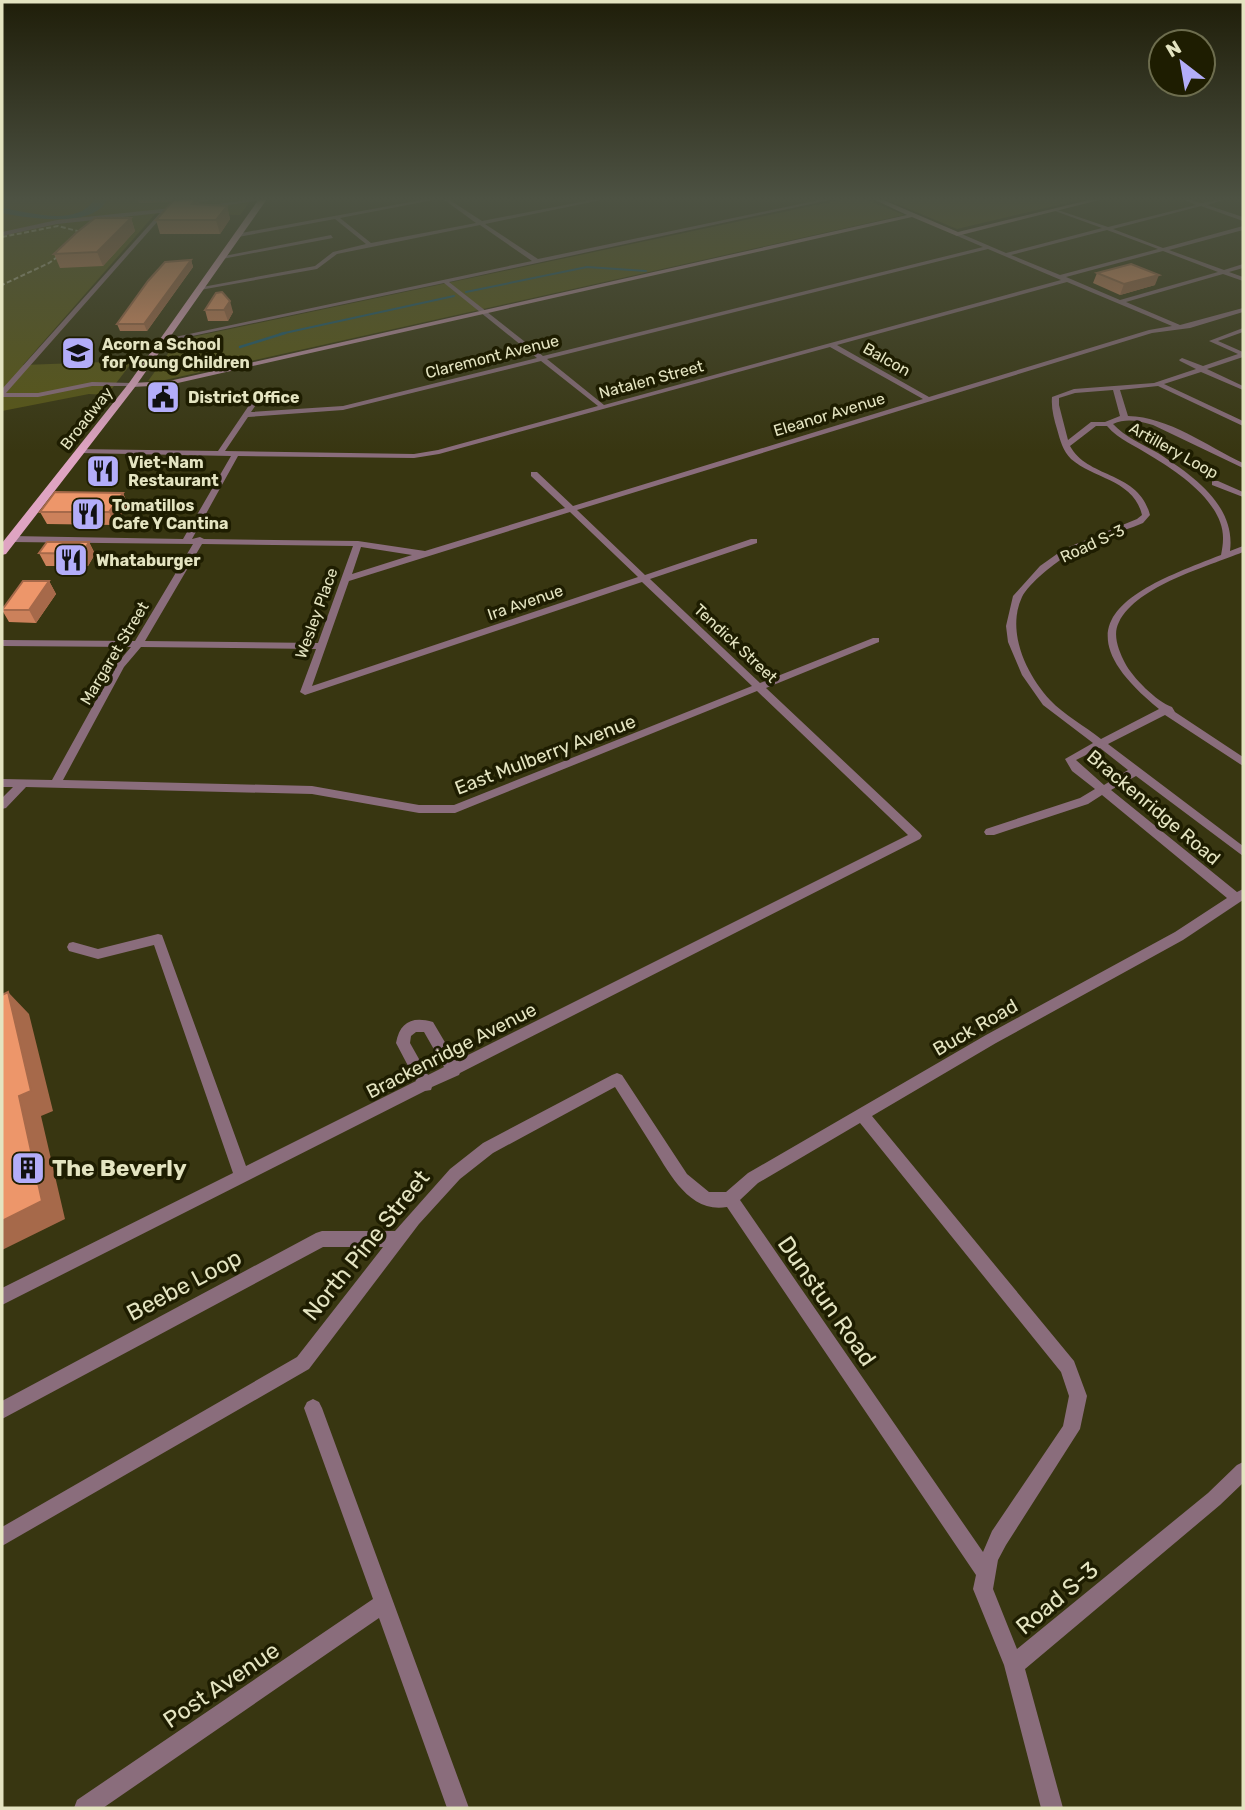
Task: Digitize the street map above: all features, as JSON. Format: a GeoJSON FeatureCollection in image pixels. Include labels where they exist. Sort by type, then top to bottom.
{"type":"FeatureCollection","features":[{"type":"Feature","properties":{"kind":"main road","name":"Broadway"},"geometry":{"type":"LineString","coordinates":[[2,551],[132,385],[203,283]]}},
{"type":"Feature","properties":{"kind":"street"},"geometry":{"type":"LineString","coordinates":[[2,394],[100,283]]}},
{"type":"Feature","properties":{"kind":"street"},"geometry":{"type":"LineString","coordinates":[[200,288],[225,283]]}},
{"type":"Feature","properties":{"kind":"street"},"geometry":{"type":"LineString","coordinates":[[164,340],[433,283]]}},
{"type":"Feature","properties":{"kind":"street"},"geometry":{"type":"LineString","coordinates":[[448,283],[603,407]]}},
{"type":"Feature","properties":{"kind":"street"},"geometry":{"type":"LineString","coordinates":[[2,394],[38,395],[92,383],[169,383],[607,283]]}},
{"type":"Feature","properties":{"kind":"street","name":"Claremont Avenue"},"geometry":{"type":"LineString","coordinates":[[244,415],[343,408],[842,283]]}},
{"type":"Feature","properties":{"kind":"street","name":"Natalen Street"},"geometry":{"type":"LineString","coordinates":[[220,453],[414,456],[460,447],[1047,283]]}},
{"type":"Feature","properties":{"kind":"street"},"geometry":{"type":"LineString","coordinates":[[1074,283],[1181,328]]}},
{"type":"Feature","properties":{"kind":"street"},"geometry":{"type":"LineString","coordinates":[[1120,302],[1184,283]]}},
{"type":"Feature","properties":{"kind":"street","name":"Eleanor Avenue"},"geometry":{"type":"LineString","coordinates":[[346,579],[1151,331],[1181,328],[1243,310]]}},
{"type":"Feature","properties":{"kind":"street"},"geometry":{"type":"LineString","coordinates":[[1243,330],[1212,341],[1243,354]]}},
{"type":"Feature","properties":{"kind":"street","name":"Balcon"},"geometry":{"type":"LineString","coordinates":[[832,345],[928,399]]}},
{"type":"Feature","properties":{"kind":"street","name":"Road S-3"},"geometry":{"type":"LineString","coordinates":[[1243,354],[1158,384],[1074,391],[1056,397],[1055,405],[1075,457],[1137,495],[1146,505],[1146,515],[1140,521],[1068,551],[1043,568],[1018,596],[1011,626],[1018,658],[1037,692],[1068,723],[1243,852]]}},
{"type":"Feature","properties":{"kind":"street"},"geometry":{"type":"LineString","coordinates":[[1182,360],[1243,388]]}},
{"type":"Feature","properties":{"kind":"street"},"geometry":{"type":"LineString","coordinates":[[1158,384],[1243,424]]}},
{"type":"Feature","properties":{"kind":"street"},"geometry":{"type":"LineString","coordinates":[[1116,389],[1124,416]]}},
{"type":"Feature","properties":{"kind":"street"},"geometry":{"type":"LineString","coordinates":[[80,452],[220,453],[258,396]]}},
{"type":"Feature","properties":{"kind":"street","name":"Artillery Loop"},"geometry":{"type":"LineString","coordinates":[[1223,496],[1194,474],[1119,435],[1108,424],[1124,416],[1148,420],[1241,465]]}},
{"type":"Feature","properties":{"kind":"street"},"geometry":{"type":"LineString","coordinates":[[1068,444],[1094,424],[1108,424]]}},
{"type":"Feature","properties":{"kind":"street"},"geometry":{"type":"LineString","coordinates":[[187,540],[236,453]]}},
{"type":"Feature","properties":{"kind":"street","name":"Tendick Street"},"geometry":{"type":"LineString","coordinates":[[534,474],[916,836]]}},
{"type":"Feature","properties":{"kind":"street"},"geometry":{"type":"LineString","coordinates":[[1194,474],[1243,495]]}},
{"type":"Feature","properties":{"kind":"street"},"geometry":{"type":"LineString","coordinates":[[11,539],[200,540]]}},
{"type":"Feature","properties":{"kind":"street","name":"Eleanor Avenue"},"geometry":{"type":"LineString","coordinates":[[200,540],[358,544],[425,554]]}},
{"type":"Feature","properties":{"kind":"street","name":"Margaret Street"},"geometry":{"type":"LineString","coordinates":[[56,783],[120,666],[137,646],[200,540]]}},
{"type":"Feature","properties":{"kind":"street","name":"Ira Avenue"},"geometry":{"type":"LineString","coordinates":[[305,692],[754,541]]}},
{"type":"Feature","properties":{"kind":"street","name":"Wesley Place"},"geometry":{"type":"LineString","coordinates":[[305,692],[319,646],[358,544]]}},
{"type":"Feature","properties":{"kind":"street"},"geometry":{"type":"LineString","coordinates":[[1240,546],[1225,557],[1138,596],[1123,608],[1116,620],[1111,639],[1117,663],[1135,685],[1243,762]]}},
{"type":"Feature","properties":{"kind":"street","name":"East Mulberry Avenue"},"geometry":{"type":"LineString","coordinates":[[2,783],[330,791],[391,806],[441,811],[474,803],[876,640]]}},
{"type":"Feature","properties":{"kind":"street"},"geometry":{"type":"LineString","coordinates":[[2,643],[319,646]]}},
{"type":"Feature","properties":{"kind":"street","name":"Brackenridge Road"},"geometry":{"type":"LineString","coordinates":[[1168,709],[1070,759],[1076,768],[1102,790],[1240,896]]}},
{"type":"Feature","properties":{"kind":"street"},"geometry":{"type":"LineString","coordinates":[[990,832],[1084,801],[1135,772]]}},
{"type":"Feature","properties":{"kind":"street"},"geometry":{"type":"LineString","coordinates":[[2,805],[24,783]]}},
{"type":"Feature","properties":{"kind":"street","name":"Brackenridge Avenue"},"geometry":{"type":"LineString","coordinates":[[2,1297],[916,836]]}},
{"type":"Feature","properties":{"kind":"street","name":"Buck Road"},"geometry":{"type":"LineString","coordinates":[[730,1199],[753,1178],[1021,1022],[1179,936],[1240,896]]}},
{"type":"Feature","properties":{"kind":"street"},"geometry":{"type":"LineString","coordinates":[[73,947],[98,954],[158,939],[242,1176]]}},
{"type":"Feature","properties":{"kind":"street"},"geometry":{"type":"LineString","coordinates":[[426,1084],[403,1043],[405,1033],[414,1026],[428,1026],[454,1071]]}},
{"type":"Feature","properties":{"kind":"street"},"geometry":{"type":"LineString","coordinates":[[617,1079],[682,1179],[695,1193],[712,1200],[730,1199]]}},
{"type":"Feature","properties":{"kind":"street","name":"North Pine Street"},"geometry":{"type":"LineString","coordinates":[[2,1537],[303,1363],[431,1198],[488,1148],[617,1079]]}},
{"type":"Feature","properties":{"kind":"street","name":"Dunstun Road"},"geometry":{"type":"LineString","coordinates":[[862,1115],[1068,1367],[1078,1396],[1070,1429],[999,1538],[986,1573],[983,1589],[1014,1665]]}},
{"type":"Feature","properties":{"kind":"street","name":"Dunstun Road"},"geometry":{"type":"LineString","coordinates":[[730,1199],[986,1573]]}},
{"type":"Feature","properties":{"kind":"street","name":"Beebe Loop"},"geometry":{"type":"LineString","coordinates":[[2,1410],[323,1239],[399,1239]]}},
{"type":"Feature","properties":{"kind":"street"},"geometry":{"type":"LineString","coordinates":[[313,1408],[457,1808]]}},
{"type":"Feature","properties":{"kind":"street","name":"Road S-3"},"geometry":{"type":"LineString","coordinates":[[1052,1808],[1014,1665],[1214,1499],[1243,1471]]}},
{"type":"Feature","properties":{"kind":"street","name":"Post Avenue"},"geometry":{"type":"LineString","coordinates":[[85,1808],[384,1603]]}},
{"type":"Feature","properties":{"kind":"shaded area"},"geometry":{"type":"Polygon","coordinates":[[[2,283],[94,283],[23,365],[133,361],[107,395],[89,394],[2,411],[2,283]]]}},
{"type":"Feature","properties":{"kind":"shaded area"},"geometry":{"type":"Polygon","coordinates":[[[445,283],[597,283],[165,380],[148,381],[178,340],[445,283]]]}},
{"type":"Feature","properties":{"kind":"building"},"geometry":{"type":"Polygon","coordinates":[[[146,283],[174,283],[144,324],[117,324],[146,283]]]}},
{"type":"Feature","properties":{"kind":"building"},"geometry":{"type":"Polygon","coordinates":[[[222,292],[230,301],[224,310],[205,310],[216,293],[222,292]]]}},
{"type":"Feature","properties":{"kind":"building"},"geometry":{"type":"Polygon","coordinates":[[[55,492],[123,493],[109,512],[40,512],[55,492]]]}},
{"type":"Feature","properties":{"kind":"building"},"geometry":{"type":"Polygon","coordinates":[[[47,542],[89,542],[82,554],[39,553],[47,542]]]}},
{"type":"Feature","properties":{"kind":"building"},"geometry":{"type":"Polygon","coordinates":[[[23,581],[49,581],[29,610],[2,610],[23,581]]]}},
{"type":"Feature","properties":{"kind":"building"},"geometry":{"type":"Polygon","coordinates":[[[8,992],[31,1091],[19,1096],[42,1201],[2,1221],[2,995],[8,992]]]}},
{"type":"Feature","properties":{"kind":"waterway"},"geometry":{"type":"LineString","coordinates":[[466,292],[507,283]]}},
{"type":"Feature","properties":{"kind":"waterway"},"geometry":{"type":"LineString","coordinates":[[280,334],[454,296]]}},
{"type":"Feature","properties":{"kind":"waterway"},"geometry":{"type":"LineString","coordinates":[[240,347],[285,333]]}},
{"type":"Feature","properties":{"kind":"place","name":"Acorn a School for Young Children"},"geometry":{"type":"Point","coordinates":[78,353]}},
{"type":"Feature","properties":{"kind":"place","name":"District Office"},"geometry":{"type":"Point","coordinates":[163,397]}},
{"type":"Feature","properties":{"kind":"place","name":"Viet-Nam Restaurant"},"geometry":{"type":"Point","coordinates":[103,471]}},
{"type":"Feature","properties":{"kind":"place","name":"Tomatillos Cafe Y Cantina"},"geometry":{"type":"Point","coordinates":[88,514]}},
{"type":"Feature","properties":{"kind":"place","name":"Whataburger"},"geometry":{"type":"Point","coordinates":[71,560]}},
{"type":"Feature","properties":{"kind":"place","name":"The Beverly"},"geometry":{"type":"Point","coordinates":[28,1168]}}]}
